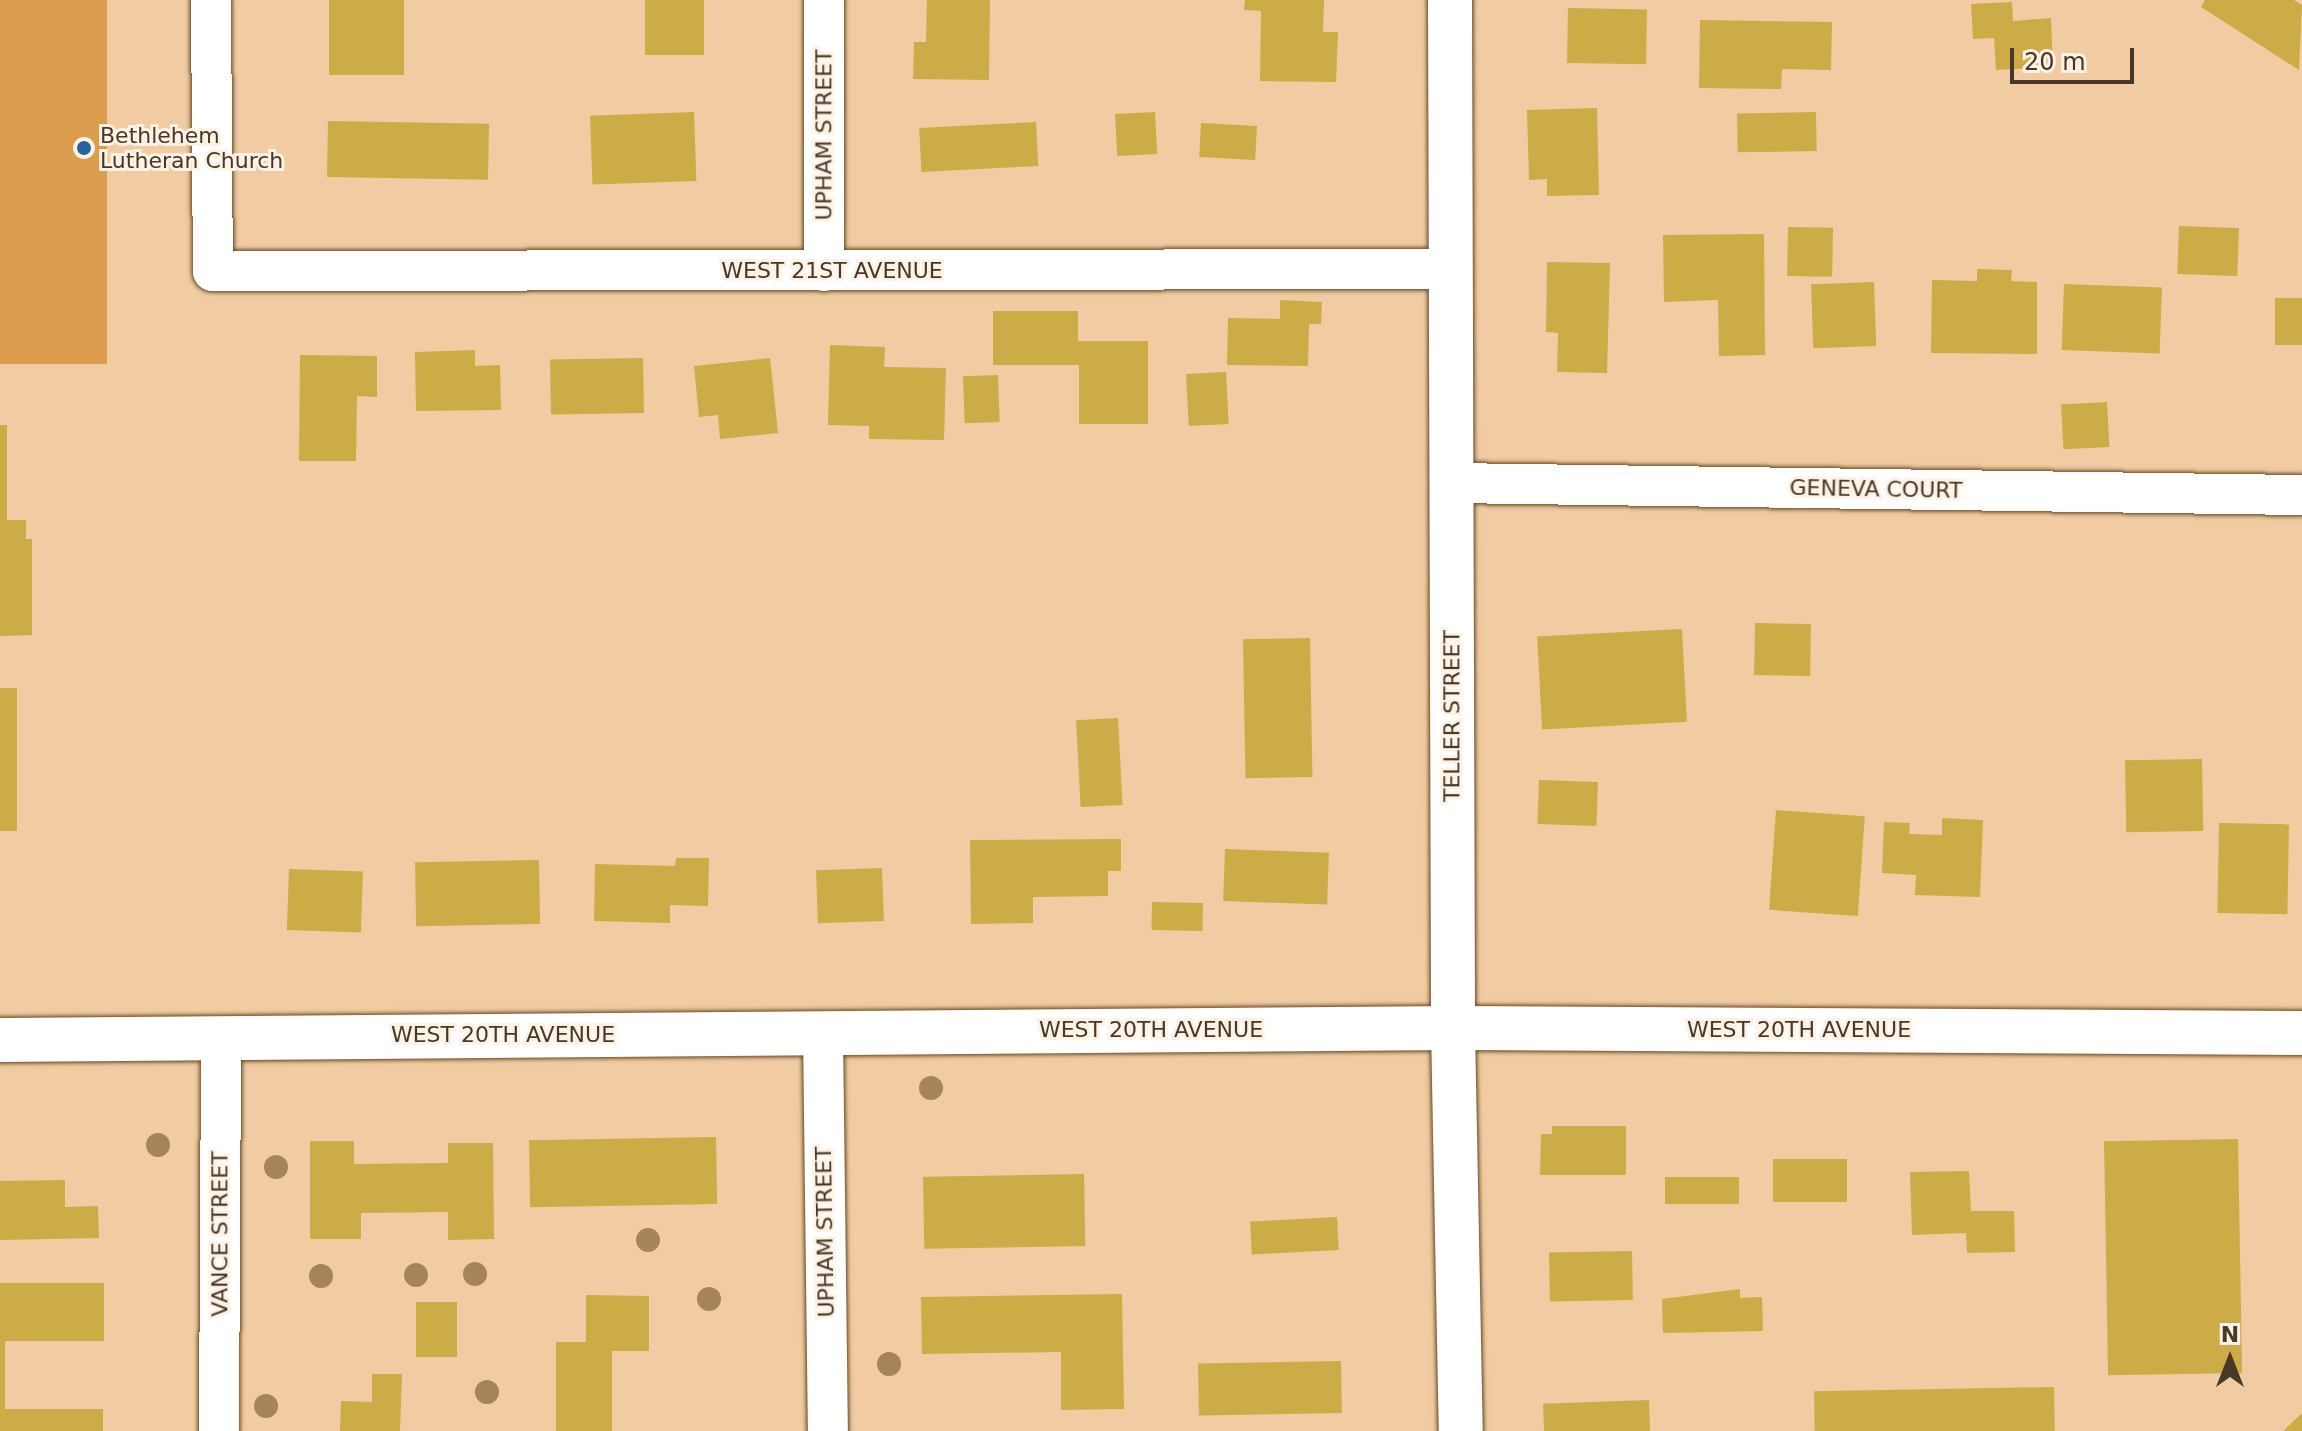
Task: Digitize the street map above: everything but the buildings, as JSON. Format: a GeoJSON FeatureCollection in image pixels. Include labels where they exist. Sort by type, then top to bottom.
{"type":"FeatureCollection","features":[{"type":"Feature","properties":{"kind":"street","name":"WEST 21ST AVENUE"},"geometry":{"type":"LineString","coordinates":[[211,0],[213,271],[1450,269]]}},
{"type":"Feature","properties":{"kind":"street","name":"UPHAM STREET"},"geometry":{"type":"LineString","coordinates":[[824,0],[824,271]]}},
{"type":"Feature","properties":{"kind":"street","name":"TELLER STREET"},"geometry":{"type":"LineString","coordinates":[[1450,0],[1453,1028],[1461,1431]]}},
{"type":"Feature","properties":{"kind":"street","name":"GENEVA COURT"},"geometry":{"type":"LineString","coordinates":[[1451,483],[2302,495]]}},
{"type":"Feature","properties":{"kind":"street","name":"WEST 20TH AVENUE"},"geometry":{"type":"LineString","coordinates":[[0,1040],[1453,1028],[2302,1033]]}},
{"type":"Feature","properties":{"kind":"street","name":"UPHAM STREET"},"geometry":{"type":"LineString","coordinates":[[823,1032],[828,1431]]}},
{"type":"Feature","properties":{"kind":"street","name":"VANCE STREET"},"geometry":{"type":"LineString","coordinates":[[219,1431],[221,1037]]}},
{"type":"Feature","properties":{"kind":"shaded area","name":"Bethlehem Lutheran Church"},"geometry":{"type":"Polygon","coordinates":[[[0,0],[107,0],[107,364],[0,364],[0,0]]]}},
{"type":"Feature","properties":{"kind":"place","name":"Bethlehem Lutheran Church"},"geometry":{"type":"Point","coordinates":[84,148]}}]}
